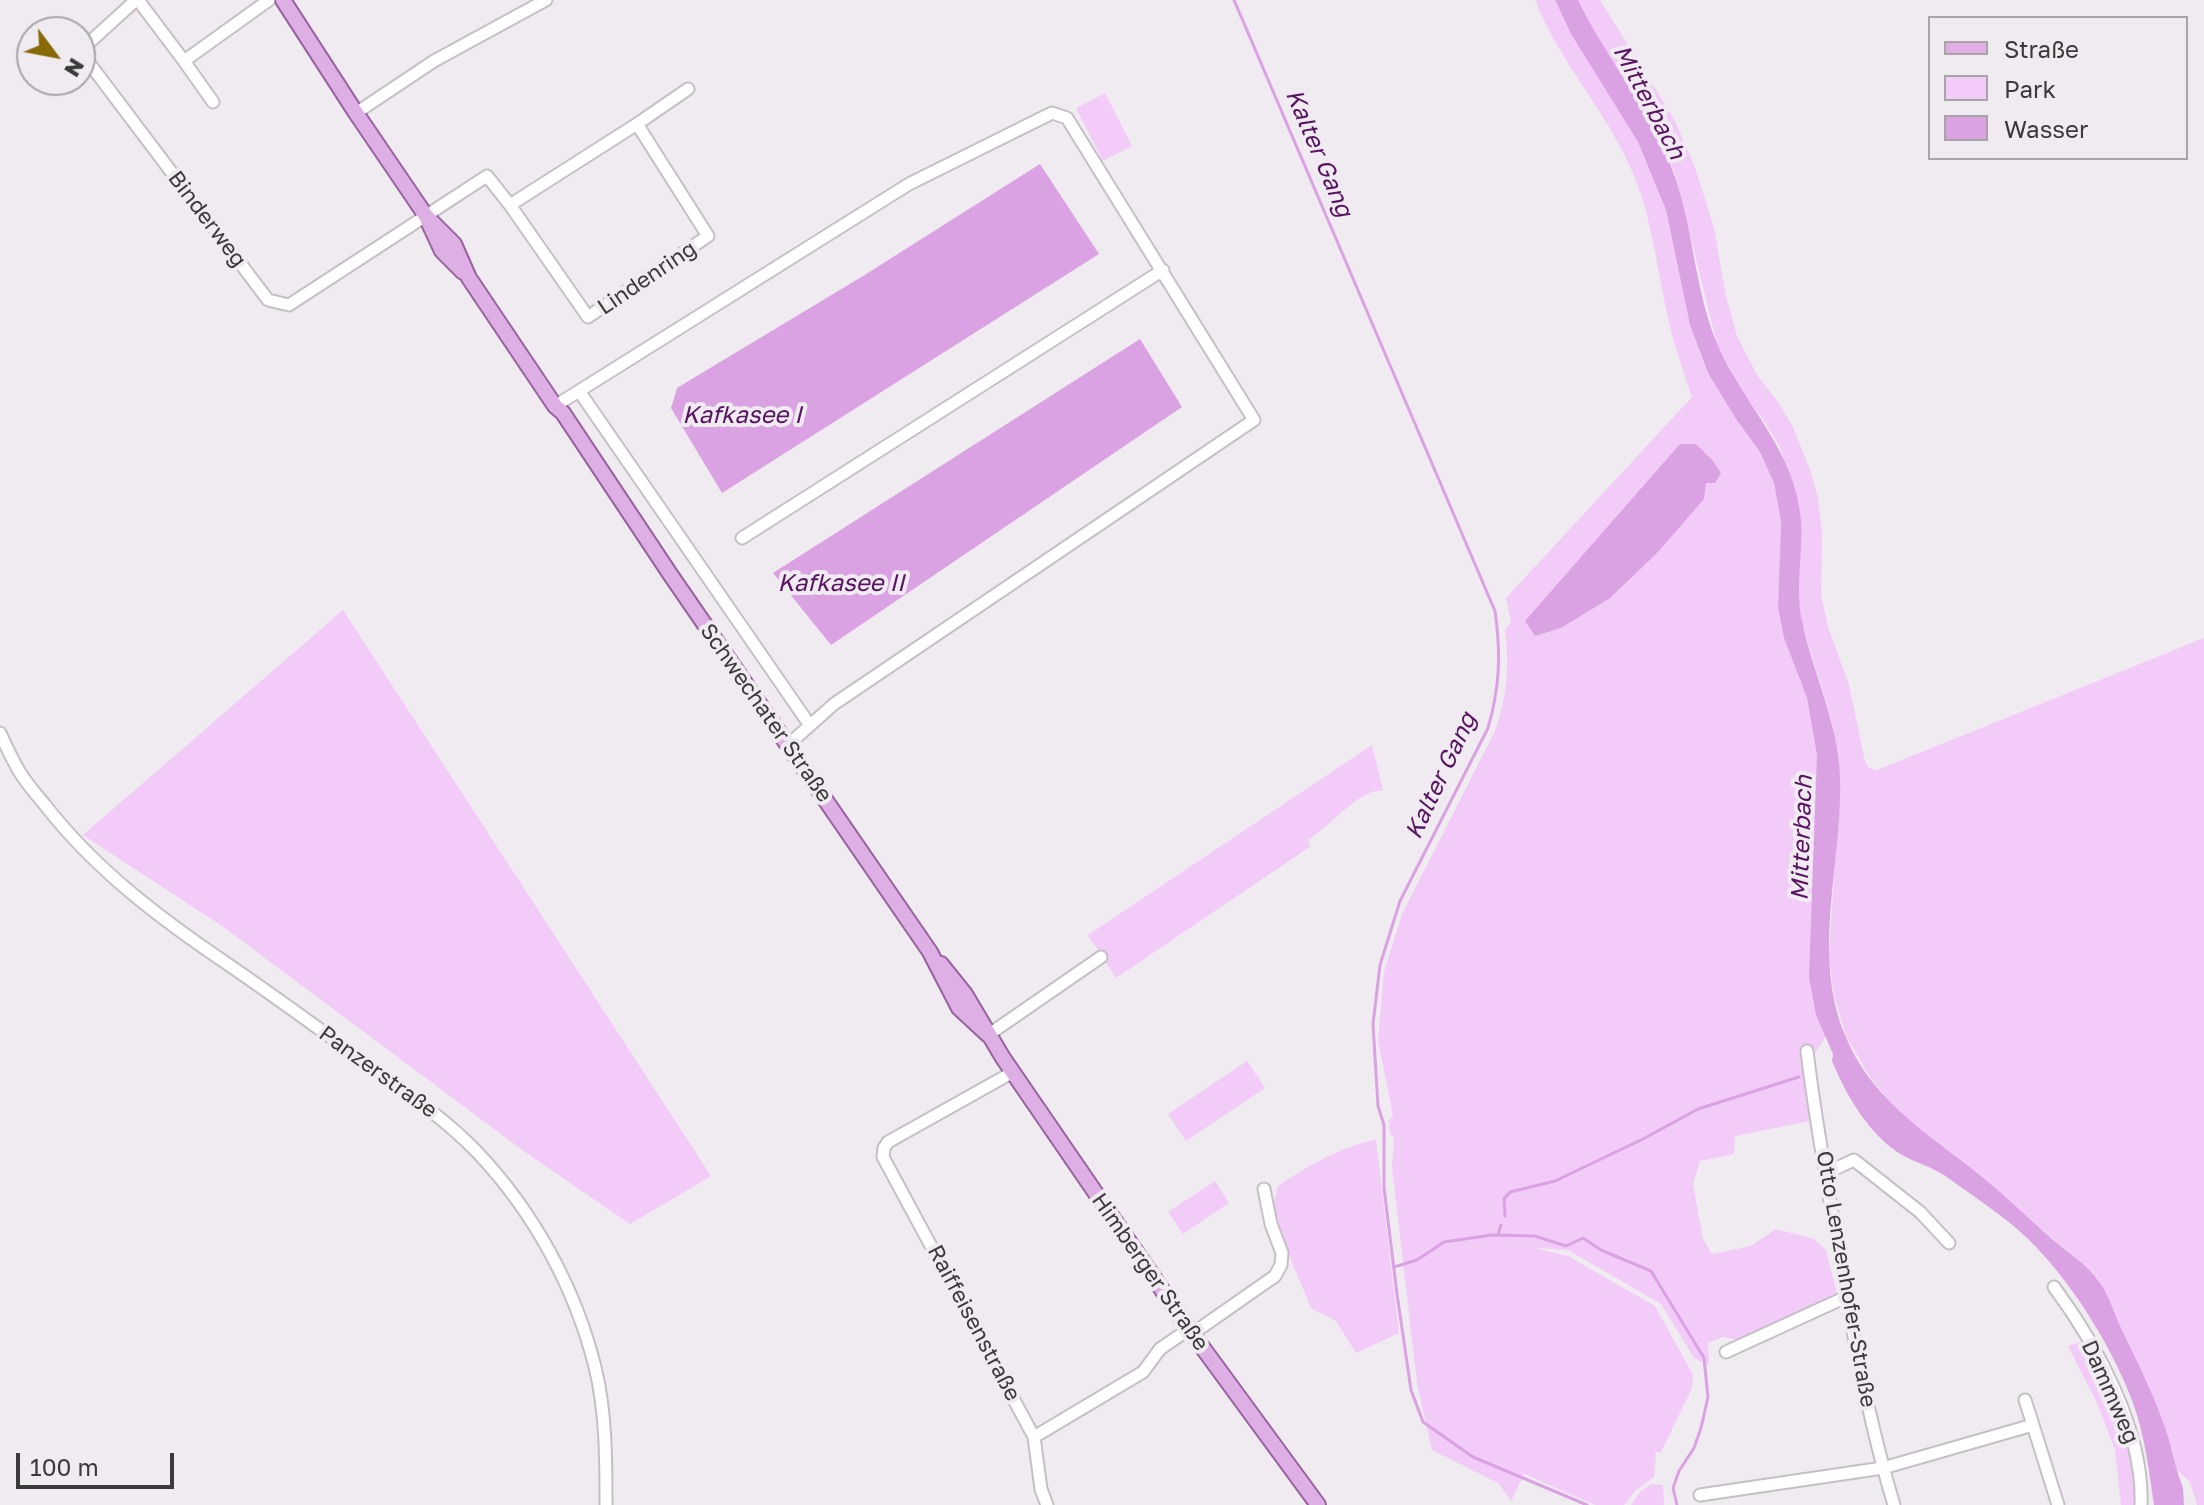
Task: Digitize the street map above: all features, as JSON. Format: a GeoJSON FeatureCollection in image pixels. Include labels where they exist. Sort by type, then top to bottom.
{"type":"FeatureCollection","features":[{"type":"Feature","properties":{"kind":"main road","name":"Schwechater Straße"},"geometry":{"type":"LineString","coordinates":[[283,0],[426,216],[454,244],[469,278],[555,406],[563,413],[930,952],[959,1008],[988,1035]]}},
{"type":"Feature","properties":{"kind":"main road","name":"Himberger Straße"},"geometry":{"type":"LineString","coordinates":[[988,1035],[1190,1331],[1318,1505]]}},
{"type":"Feature","properties":{"kind":"street"},"geometry":{"type":"LineString","coordinates":[[137,0],[213,102]]}},
{"type":"Feature","properties":{"kind":"street","name":"Binderweg"},"geometry":{"type":"LineString","coordinates":[[137,0],[80,51],[268,300],[289,305],[426,216]]}},
{"type":"Feature","properties":{"kind":"street"},"geometry":{"type":"LineString","coordinates":[[184,61],[269,0]]}},
{"type":"Feature","properties":{"kind":"street"},"geometry":{"type":"LineString","coordinates":[[356,113],[434,61],[546,0]]}},
{"type":"Feature","properties":{"kind":"street"},"geometry":{"type":"LineString","coordinates":[[510,205],[688,89]]}},
{"type":"Feature","properties":{"kind":"street"},"geometry":{"type":"LineString","coordinates":[[555,406],[909,184],[1052,113],[1067,118],[1254,420],[834,704],[788,745]]}},
{"type":"Feature","properties":{"kind":"street","name":"Lindenring"},"geometry":{"type":"LineString","coordinates":[[426,216],[487,176],[588,317],[708,236],[637,124]]}},
{"type":"Feature","properties":{"kind":"street"},"geometry":{"type":"LineString","coordinates":[[742,538],[1163,270]]}},
{"type":"Feature","properties":{"kind":"street"},"geometry":{"type":"LineString","coordinates":[[579,391],[809,724]]}},
{"type":"Feature","properties":{"kind":"street","name":"Panzerstraße"},"geometry":{"type":"LineString","coordinates":[[0,733],[19,772],[53,816],[86,853],[125,889],[171,926],[438,1116],[476,1151],[505,1184],[551,1254],[580,1319],[592,1355],[604,1424],[606,1505]]}},
{"type":"Feature","properties":{"kind":"street"},"geometry":{"type":"LineString","coordinates":[[988,1035],[1101,957]]}},
{"type":"Feature","properties":{"kind":"street","name":"Otto Lenzenhofer-Straße"},"geometry":{"type":"LineString","coordinates":[[1807,1051],[1846,1297],[1894,1505]]}},
{"type":"Feature","properties":{"kind":"street","name":"Raiffeisenstraße"},"geometry":{"type":"LineString","coordinates":[[1013,1072],[888,1142],[883,1157],[1034,1437],[1041,1489],[1047,1505]]}},
{"type":"Feature","properties":{"kind":"street"},"geometry":{"type":"LineString","coordinates":[[1826,1173],[1854,1160],[1920,1212],[1949,1243]]}},
{"type":"Feature","properties":{"kind":"street"},"geometry":{"type":"LineString","coordinates":[[1034,1437],[1143,1372],[1153,1356],[1275,1276],[1281,1265],[1282,1253],[1271,1224],[1264,1189]]}},
{"type":"Feature","properties":{"kind":"street","name":"Dammweg"},"geometry":{"type":"LineString","coordinates":[[2054,1287],[2077,1318],[2127,1422],[2139,1457],[2141,1505]]}},
{"type":"Feature","properties":{"kind":"street"},"geometry":{"type":"LineString","coordinates":[[1726,1352],[1846,1297]]}},
{"type":"Feature","properties":{"kind":"street"},"geometry":{"type":"LineString","coordinates":[[2025,1400],[2058,1505]]}},
{"type":"Feature","properties":{"kind":"street"},"geometry":{"type":"LineString","coordinates":[[1700,1495],[1883,1468],[2033,1425]]}},
{"type":"Feature","properties":{"kind":"green space"},"geometry":{"type":"Polygon","coordinates":[[[1535,0],[1555,0],[1571,34],[1638,142],[1666,210],[1690,325],[1708,373],[1760,452],[1774,483],[1781,522],[1778,607],[1784,638],[1807,698],[1817,755],[1816,1015],[1826,1036],[1815,1053],[1804,1060],[1815,1120],[1735,1136],[1734,1154],[1700,1161],[1693,1184],[1703,1239],[1712,1254],[1751,1246],[1776,1229],[1814,1239],[1826,1250],[1838,1297],[1739,1340],[1722,1337],[1708,1343],[1709,1365],[1694,1358],[1661,1304],[1568,1250],[1534,1248],[1568,1256],[1655,1306],[1693,1375],[1692,1388],[1661,1452],[1654,1452],[1654,1477],[1636,1490],[1624,1505],[1595,1505],[1524,1474],[1511,1501],[1498,1483],[1432,1450],[1417,1383],[1392,1167],[1394,1138],[1390,1134],[1389,1121],[1393,1115],[1378,1040],[1384,972],[1402,914],[1499,718],[1506,681],[1505,630],[1511,623],[1506,598],[1692,397],[1671,331],[1639,188],[1609,127],[1545,23],[1535,0]],[[1714,462],[1526,622],[1535,635],[1561,628],[1681,524],[1704,499],[1706,483],[1715,483],[1721,473],[1714,462]]]}},
{"type":"Feature","properties":{"kind":"green space"},"geometry":{"type":"Polygon","coordinates":[[[1578,0],[1600,0],[1674,119],[1696,170],[1714,228],[1726,296],[1737,336],[1757,375],[1793,427],[1810,470],[1818,497],[1822,535],[1821,595],[1828,627],[1849,685],[1869,768],[1877,770],[2204,638],[2204,1505],[2197,1505],[2190,1482],[2175,1468],[2168,1440],[2098,1279],[1971,1168],[1896,1110],[1870,1077],[1846,1036],[1834,995],[1829,957],[1840,776],[1832,722],[1802,623],[1798,596],[1801,522],[1780,447],[1741,391],[1717,344],[1675,174],[1659,139],[1593,31],[1578,0]]]}},
{"type":"Feature","properties":{"kind":"green space"},"geometry":{"type":"Polygon","coordinates":[[[1105,93],[1132,146],[1103,161],[1076,108],[1105,93]]]}},
{"type":"Feature","properties":{"kind":"green space"},"geometry":{"type":"Polygon","coordinates":[[[343,610],[711,1176],[630,1224],[525,1152],[222,926],[83,835],[343,610]]]}},
{"type":"Feature","properties":{"kind":"green space"},"geometry":{"type":"Polygon","coordinates":[[[1372,745],[1383,791],[1375,791],[1355,801],[1308,840],[1311,846],[1116,978],[1088,935],[1372,745]]]}},
{"type":"Feature","properties":{"kind":"green space"},"geometry":{"type":"Polygon","coordinates":[[[1247,1061],[1265,1088],[1186,1141],[1168,1114],[1247,1061]]]}},
{"type":"Feature","properties":{"kind":"green space"},"geometry":{"type":"Polygon","coordinates":[[[1376,1140],[1399,1333],[1356,1353],[1336,1321],[1311,1308],[1273,1205],[1278,1186],[1289,1179],[1338,1152],[1376,1140]]]}},
{"type":"Feature","properties":{"kind":"green space"},"geometry":{"type":"Polygon","coordinates":[[[1215,1181],[1229,1203],[1183,1234],[1168,1212],[1215,1181]]]}},
{"type":"Feature","properties":{"kind":"green space"},"geometry":{"type":"Polygon","coordinates":[[[2086,1340],[2131,1440],[2139,1505],[2121,1505],[2115,1450],[2097,1403],[2068,1346],[2086,1340]]]}},
{"type":"Feature","properties":{"kind":"green space"},"geometry":{"type":"Polygon","coordinates":[[[1651,1484],[1663,1485],[1664,1505],[1631,1505],[1640,1492],[1651,1484]]]}},
{"type":"Feature","properties":{"kind":"water"},"geometry":{"type":"Polygon","coordinates":[[[1555,0],[1578,0],[1666,153],[1681,198],[1705,306],[1719,348],[1780,451],[1797,496],[1801,521],[1800,609],[1835,736],[1840,776],[1829,940],[1835,1004],[1845,1035],[1868,1076],[1899,1110],[1992,1185],[2082,1263],[2101,1284],[2159,1410],[2183,1488],[2184,1505],[2154,1505],[2144,1441],[2125,1383],[2080,1301],[2052,1264],[2007,1221],[1945,1176],[1887,1144],[1854,1104],[1832,1061],[1833,1054],[1816,1015],[1809,977],[1817,755],[1807,698],[1784,638],[1778,607],[1781,522],[1774,483],[1760,452],[1708,373],[1690,325],[1666,210],[1638,142],[1571,34],[1555,0]]]}},
{"type":"Feature","properties":{"kind":"water","name":"Kafkasee I"},"geometry":{"type":"Polygon","coordinates":[[[1040,164],[1099,254],[722,493],[671,408],[677,388],[1040,164]]]}},
{"type":"Feature","properties":{"kind":"water","name":"Kafkasee II"},"geometry":{"type":"Polygon","coordinates":[[[1140,339],[1182,407],[831,645],[773,573],[1140,339]]]}},
{"type":"Feature","properties":{"kind":"water"},"geometry":{"type":"Polygon","coordinates":[[[1680,444],[1696,444],[1721,473],[1715,483],[1706,483],[1704,499],[1658,552],[1610,598],[1561,628],[1535,636],[1525,621],[1680,444]]]}},
{"type":"Feature","properties":{"kind":"waterway","name":"Kalter Gang"},"geometry":{"type":"LineString","coordinates":[[1234,0],[1495,611],[1498,670],[1488,728],[1400,901],[1380,965],[1373,1024],[1378,1106],[1384,1125],[1384,1188],[1411,1390],[1423,1422],[1473,1457],[1587,1505]]}},
{"type":"Feature","properties":{"kind":"waterway"},"geometry":{"type":"LineString","coordinates":[[1505,1216],[1504,1199],[1510,1192],[1555,1181],[1698,1109],[1799,1077]]}},
{"type":"Feature","properties":{"kind":"waterway"},"geometry":{"type":"LineString","coordinates":[[1498,1235],[1501,1225]]}},
{"type":"Feature","properties":{"kind":"waterway"},"geometry":{"type":"LineString","coordinates":[[1394,1267],[1417,1260],[1444,1242],[1492,1235],[1535,1236],[1566,1246],[1583,1238],[1601,1250],[1651,1271],[1704,1358],[1708,1397],[1694,1448],[1679,1471],[1673,1488],[1677,1505]]}},
{"type":"Feature","properties":{"kind":"water label","name":"Mitterbach"},"geometry":{"type":"Point","coordinates":[1649,102]}},
{"type":"Feature","properties":{"kind":"water label","name":"Mitterbach"},"geometry":{"type":"Point","coordinates":[1802,838]}}]}
